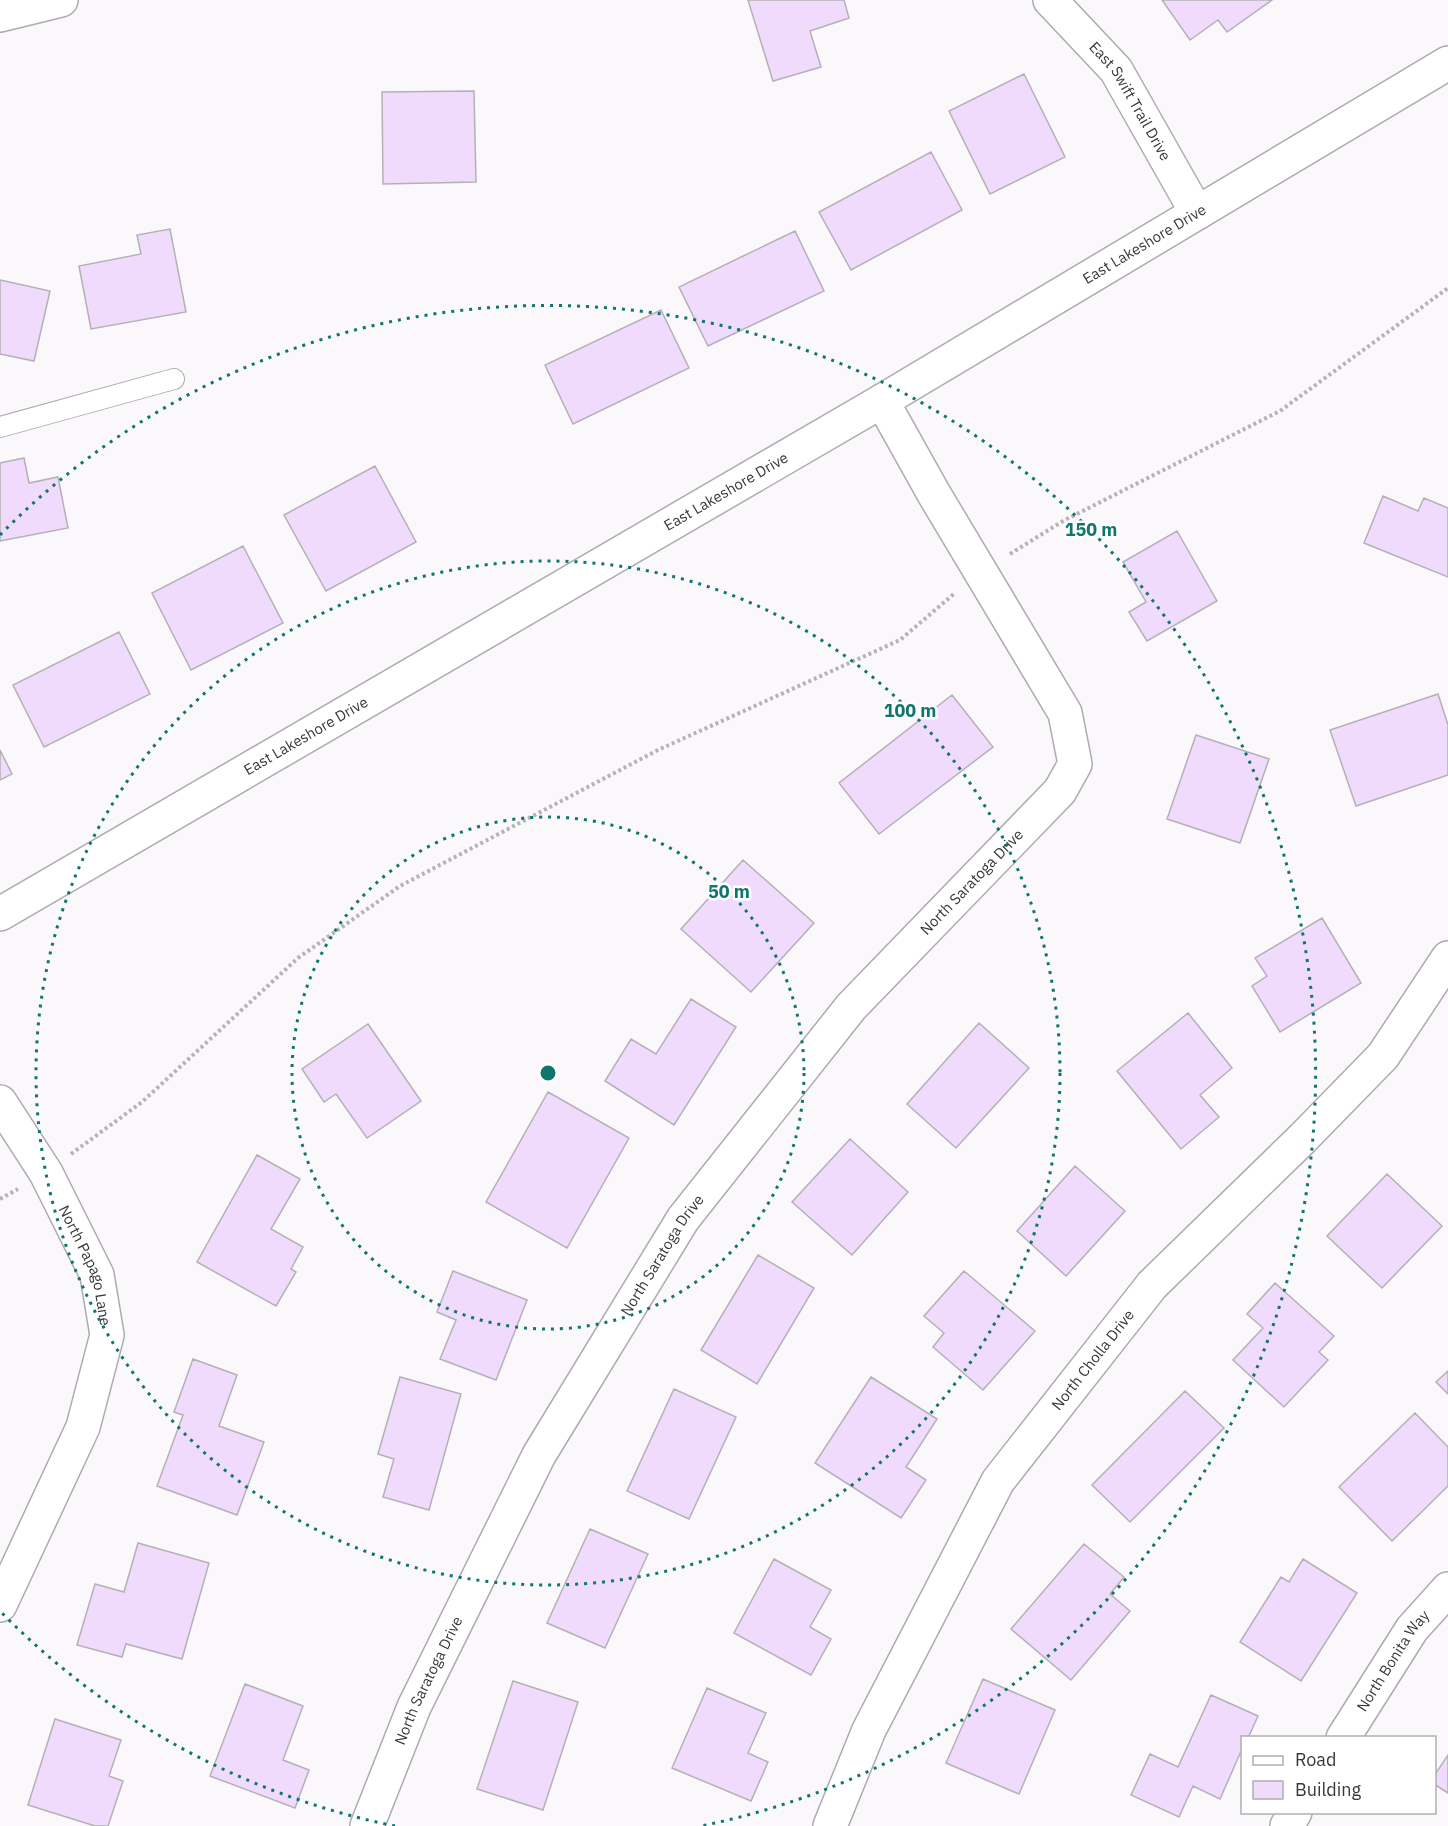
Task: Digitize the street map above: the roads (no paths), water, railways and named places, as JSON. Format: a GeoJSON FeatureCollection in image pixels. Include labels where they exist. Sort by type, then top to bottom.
{"type":"FeatureCollection","features":[{"type":"Feature","properties":{"kind":"street"},"geometry":{"type":"LineString","coordinates":[[0,15],[61,0]]}},
{"type":"Feature","properties":{"kind":"street","name":"East Swift Trail Drive"},"geometry":{"type":"LineString","coordinates":[[1050,0],[1116,70],[1197,213]]}},
{"type":"Feature","properties":{"kind":"street","name":"East Lakeshore Drive"},"geometry":{"type":"LineString","coordinates":[[0,914],[882,401],[1448,63]]}},
{"type":"Feature","properties":{"kind":"street","name":"North Saratoga Drive"},"geometry":{"type":"LineString","coordinates":[[367,1826],[414,1707],[539,1455],[683,1219],[851,1007],[1060,791],[1075,764],[1065,713],[882,401]]}},
{"type":"Feature","properties":{"kind":"street","name":"North Cholla Drive"},"geometry":{"type":"LineString","coordinates":[[830,1826],[869,1730],[998,1481],[1152,1285],[1302,1139],[1383,1056],[1448,958]]}},
{"type":"Feature","properties":{"kind":"street","name":"North Papago Lane"},"geometry":{"type":"LineString","coordinates":[[0,1102],[46,1173],[97,1275],[107,1335],[83,1427],[0,1605]]}},
{"type":"Feature","properties":{"kind":"street","name":"North Bonita Way"},"geometry":{"type":"LineString","coordinates":[[1344,1736],[1412,1629],[1448,1589]]}},
{"type":"Feature","properties":{"kind":"lane"},"geometry":{"type":"LineString","coordinates":[[0,427],[174,379]]}}]}
